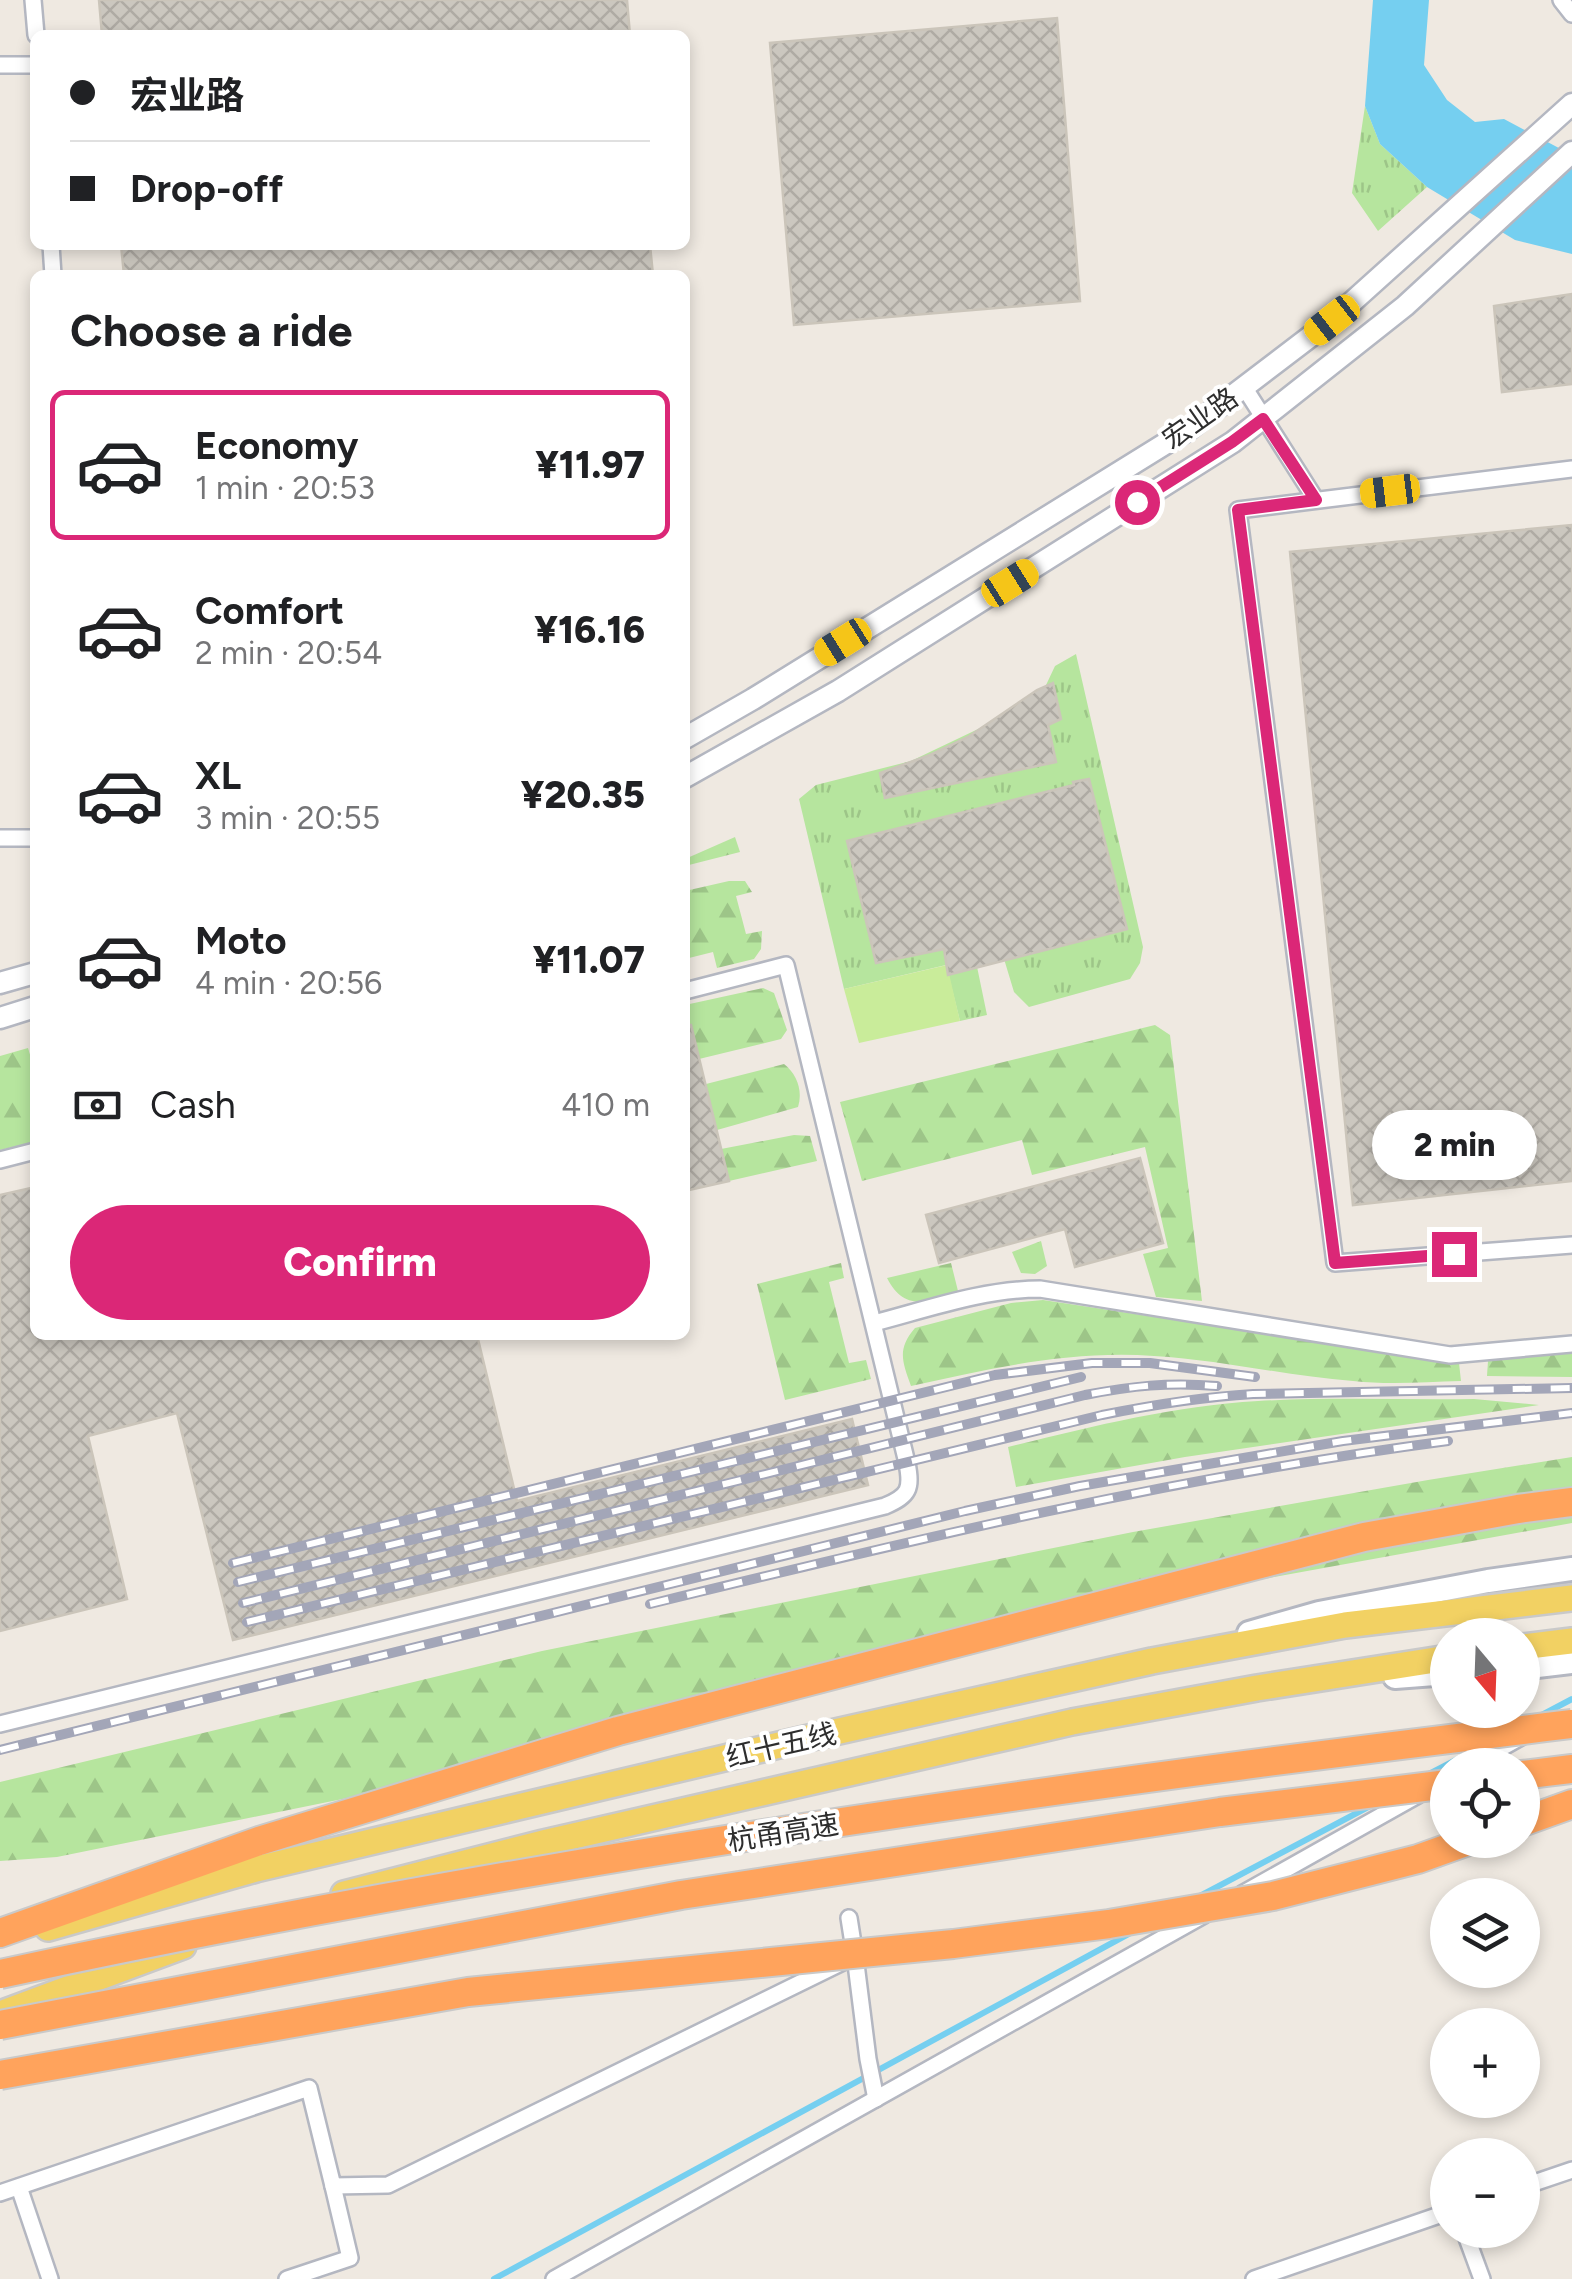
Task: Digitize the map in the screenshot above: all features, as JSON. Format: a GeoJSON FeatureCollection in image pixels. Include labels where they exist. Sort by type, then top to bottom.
{"type":"FeatureCollection","features":[{"type":"Feature","properties":{"kind":"highway"},"geometry":{"type":"LineString","coordinates":[[0,1932],[260,1841],[618,1731],[1364,1538],[1572,1502]]}},
{"type":"Feature","properties":{"kind":"highway","name":"杭甬高速"},"geometry":{"type":"LineString","coordinates":[[0,1974],[513,1875],[1048,1791],[1572,1724]]}},
{"type":"Feature","properties":{"kind":"highway"},"geometry":{"type":"LineString","coordinates":[[1540,1773],[1572,1769]]}},
{"type":"Feature","properties":{"kind":"highway","name":"杭甬高速"},"geometry":{"type":"LineString","coordinates":[[0,2025],[682,1894],[1200,1814],[1430,1783]]}},
{"type":"Feature","properties":{"kind":"highway"},"geometry":{"type":"LineString","coordinates":[[1540,1816],[1572,1804]]}},
{"type":"Feature","properties":{"kind":"highway"},"geometry":{"type":"LineString","coordinates":[[0,2075],[468,1992],[953,1944],[1109,1924],[1274,1896],[1430,1855]]}},
{"type":"Feature","properties":{"kind":"main road"},"geometry":{"type":"LineString","coordinates":[[1159,1660],[1318,1613],[1565,1570]]}},
{"type":"Feature","properties":{"kind":"main road","name":"红十五线"},"geometry":{"type":"LineString","coordinates":[[0,1942],[256,1869],[817,1736],[1159,1660],[1345,1624],[1561,1599]]}},
{"type":"Feature","properties":{"kind":"main road"},"geometry":{"type":"LineString","coordinates":[[1540,1649],[1572,1641]]}},
{"type":"Feature","properties":{"kind":"main road"},"geometry":{"type":"LineString","coordinates":[[1540,1656],[1572,1662]]}},
{"type":"Feature","properties":{"kind":"main road","name":"红十五线"},"geometry":{"type":"LineString","coordinates":[[0,2014],[273,1912],[542,1844],[1072,1722],[1430,1661]]}},
{"type":"Feature","properties":{"kind":"main road"},"geometry":{"type":"LineString","coordinates":[[1257,1688],[1430,1674]]}},
{"type":"Feature","properties":{"kind":"street"},"geometry":{"type":"LineString","coordinates":[[33,0],[36,30]]}},
{"type":"Feature","properties":{"kind":"street"},"geometry":{"type":"LineString","coordinates":[[1561,0],[1572,14]]}},
{"type":"Feature","properties":{"kind":"street"},"geometry":{"type":"LineString","coordinates":[[0,65],[30,65]]}},
{"type":"Feature","properties":{"kind":"street","name":"宏业路"},"geometry":{"type":"LineString","coordinates":[[690,735],[1190,429],[1332,320],[1572,104]]}},
{"type":"Feature","properties":{"kind":"street","name":"宏业路"},"geometry":{"type":"LineString","coordinates":[[690,774],[838,691],[1232,442],[1405,306],[1572,152]]}},
{"type":"Feature","properties":{"kind":"street"},"geometry":{"type":"LineString","coordinates":[[1244,387],[1316,500]]}},
{"type":"Feature","properties":{"kind":"street"},"geometry":{"type":"LineString","coordinates":[[1572,468],[1238,510],[1335,1263],[1572,1245]]}},
{"type":"Feature","properties":{"kind":"street"},"geometry":{"type":"LineString","coordinates":[[0,838],[30,838]]}},
{"type":"Feature","properties":{"kind":"street"},"geometry":{"type":"LineString","coordinates":[[0,1724],[900,1500],[908,1491],[910,1480],[786,965],[690,990]]}},
{"type":"Feature","properties":{"kind":"street"},"geometry":{"type":"LineString","coordinates":[[0,983],[30,974]]}},
{"type":"Feature","properties":{"kind":"street"},"geometry":{"type":"LineString","coordinates":[[0,1018],[30,1009]]}},
{"type":"Feature","properties":{"kind":"street"},"geometry":{"type":"LineString","coordinates":[[0,1160],[30,1152]]}},
{"type":"Feature","properties":{"kind":"street"},"geometry":{"type":"LineString","coordinates":[[874,1323],[994,1292],[1040,1289],[1450,1355],[1572,1344]]}},
{"type":"Feature","properties":{"kind":"street"},"geometry":{"type":"LineString","coordinates":[[1501,1748],[1572,1708]]}},
{"type":"Feature","properties":{"kind":"street"},"geometry":{"type":"LineString","coordinates":[[554,2279],[876,2092],[1430,1791]]}},
{"type":"Feature","properties":{"kind":"street"},"geometry":{"type":"LineString","coordinates":[[850,1918],[868,2060],[876,2092]]}},
{"type":"Feature","properties":{"kind":"street"},"geometry":{"type":"LineString","coordinates":[[333,2186],[388,2185],[855,1956]]}},
{"type":"Feature","properties":{"kind":"street"},"geometry":{"type":"LineString","coordinates":[[0,2193],[309,2088],[350,2258],[287,2279]]}},
{"type":"Feature","properties":{"kind":"street"},"geometry":{"type":"LineString","coordinates":[[1540,2180],[1572,2170]]}},
{"type":"Feature","properties":{"kind":"street"},"geometry":{"type":"LineString","coordinates":[[19,2187],[50,2279]]}},
{"type":"Feature","properties":{"kind":"street"},"geometry":{"type":"LineString","coordinates":[[1254,2279],[1430,2218]]}},
{"type":"Feature","properties":{"kind":"street"},"geometry":{"type":"LineString","coordinates":[[1471,2248],[1482,2279]]}},
{"type":"Feature","properties":{"kind":"green space"},"geometry":{"type":"Polygon","coordinates":[[[1365,106],[1380,144],[1427,187],[1378,231],[1352,193],[1365,106]]]}},
{"type":"Feature","properties":{"kind":"green space"},"geometry":{"type":"Polygon","coordinates":[[[1076,654],[1143,947],[1140,963],[1130,979],[1029,1007],[1014,992],[1001,949],[975,957],[987,1015],[960,1021],[946,965],[844,989],[799,799],[816,785],[911,761],[1039,700],[1055,666],[1076,654]]]}},
{"type":"Feature","properties":{"kind":"green space"},"geometry":{"type":"Polygon","coordinates":[[[735,837],[740,852],[690,865],[690,857],[735,837]]]}},
{"type":"Feature","properties":{"kind":"green space"},"geometry":{"type":"Polygon","coordinates":[[[745,881],[752,892],[736,896],[746,934],[762,931],[761,949],[754,959],[717,968],[713,952],[690,958],[690,890],[745,881]]]}},
{"type":"Feature","properties":{"kind":"green space"},"geometry":{"type":"Polygon","coordinates":[[[947,965],[960,1021],[859,1043],[844,989],[947,965]]]}},
{"type":"Feature","properties":{"kind":"green space"},"geometry":{"type":"Polygon","coordinates":[[[763,988],[774,993],[787,1030],[781,1039],[699,1059],[690,1025],[690,1004],[763,988]]]}},
{"type":"Feature","properties":{"kind":"green space"},"geometry":{"type":"Polygon","coordinates":[[[1155,1025],[1170,1035],[1202,1301],[1156,1297],[1143,1254],[1168,1248],[1145,1147],[1032,1175],[1022,1140],[862,1181],[840,1102],[1155,1025]]]}},
{"type":"Feature","properties":{"kind":"green space"},"geometry":{"type":"Polygon","coordinates":[[[28,1048],[30,1055],[30,1143],[0,1150],[0,1056],[28,1048]]]}},
{"type":"Feature","properties":{"kind":"green space"},"geometry":{"type":"Polygon","coordinates":[[[784,1064],[798,1083],[798,1107],[717,1130],[706,1084],[784,1064]]]}},
{"type":"Feature","properties":{"kind":"green space"},"geometry":{"type":"Polygon","coordinates":[[[794,1135],[810,1136],[817,1161],[729,1181],[721,1149],[794,1135]]]}},
{"type":"Feature","properties":{"kind":"green space"},"geometry":{"type":"Polygon","coordinates":[[[1041,1241],[1047,1266],[1035,1274],[1021,1273],[1012,1252],[1041,1241]]]}},
{"type":"Feature","properties":{"kind":"green space"},"geometry":{"type":"Polygon","coordinates":[[[841,1263],[844,1278],[829,1282],[849,1363],[866,1360],[871,1379],[785,1400],[757,1284],[841,1263]]]}},
{"type":"Feature","properties":{"kind":"green space"},"geometry":{"type":"Polygon","coordinates":[[[951,1263],[959,1295],[948,1298],[909,1300],[887,1278],[951,1263]]]}},
{"type":"Feature","properties":{"kind":"green space"},"geometry":{"type":"Polygon","coordinates":[[[1043,1300],[1459,1363],[1461,1381],[1366,1382],[1179,1358],[1123,1355],[1032,1362],[911,1386],[903,1356],[915,1328],[1011,1303],[1043,1300]]]}},
{"type":"Feature","properties":{"kind":"green space"},"geometry":{"type":"Polygon","coordinates":[[[1572,1352],[1572,1377],[1487,1376],[1488,1361],[1572,1352]]]}},
{"type":"Feature","properties":{"kind":"green space"},"geometry":{"type":"Polygon","coordinates":[[[1312,1399],[1474,1399],[1539,1405],[1185,1457],[1016,1487],[1008,1447],[1194,1407],[1312,1399]]]}},
{"type":"Feature","properties":{"kind":"green space"},"geometry":{"type":"Polygon","coordinates":[[[1572,1457],[1572,1523],[1208,1589],[441,1779],[57,1857],[0,1861],[0,1782],[542,1651],[1133,1532],[1572,1457]]]}},
{"type":"Feature","properties":{"kind":"water"},"geometry":{"type":"Polygon","coordinates":[[[1373,0],[1429,0],[1424,65],[1447,100],[1475,122],[1504,119],[1572,155],[1572,254],[1515,240],[1427,187],[1380,144],[1365,106],[1373,0]]]}},
{"type":"Feature","properties":{"kind":"building"},"geometry":{"type":"Polygon","coordinates":[[[99,0],[627,0],[630,30],[102,30],[99,0]]]}},
{"type":"Feature","properties":{"kind":"building"},"geometry":{"type":"Polygon","coordinates":[[[1057,18],[1080,301],[794,325],[770,43],[1057,18]]]}},
{"type":"Feature","properties":{"kind":"building"},"geometry":{"type":"Polygon","coordinates":[[[122,250],[650,250],[652,270],[124,270],[122,250]]]}},
{"type":"Feature","properties":{"kind":"building"},"geometry":{"type":"Polygon","coordinates":[[[1572,294],[1572,384],[1502,392],[1494,306],[1572,294]]]}},
{"type":"Feature","properties":{"kind":"building"},"geometry":{"type":"Polygon","coordinates":[[[1572,525],[1572,1181],[1353,1205],[1290,552],[1572,525]]]}},
{"type":"Feature","properties":{"kind":"building"},"geometry":{"type":"Polygon","coordinates":[[[1053,683],[1061,719],[1048,725],[1056,762],[885,798],[880,773],[968,737],[1053,683]]]}},
{"type":"Feature","properties":{"kind":"building"},"geometry":{"type":"Polygon","coordinates":[[[1089,779],[1127,929],[948,975],[944,949],[876,963],[847,841],[1089,779]]]}},
{"type":"Feature","properties":{"kind":"building"},"geometry":{"type":"Polygon","coordinates":[[[690,1025],[729,1181],[690,1190],[690,1025]]]}},
{"type":"Feature","properties":{"kind":"building"},"geometry":{"type":"Polygon","coordinates":[[[1140,1158],[1163,1243],[1075,1267],[1065,1229],[939,1263],[926,1215],[1140,1158]]]}},
{"type":"Feature","properties":{"kind":"building"},"geometry":{"type":"Polygon","coordinates":[[[30,1188],[30,1340],[478,1340],[517,1501],[852,1419],[868,1485],[233,1640],[177,1413],[88,1436],[127,1599],[0,1631],[0,1195],[30,1188]]]}},
{"type":"Feature","properties":{"kind":"waterway"},"geometry":{"type":"LineString","coordinates":[[1540,1716],[1572,1699]]}},
{"type":"Feature","properties":{"kind":"waterway"},"geometry":{"type":"LineString","coordinates":[[1427,1775],[1483,1746]]}},
{"type":"Feature","properties":{"kind":"waterway"},"geometry":{"type":"LineString","coordinates":[[1198,1897],[1372,1805]]}},
{"type":"Feature","properties":{"kind":"waterway"},"geometry":{"type":"LineString","coordinates":[[494,2279],[1134,1931]]}},
{"type":"Feature","properties":{"kind":"railway"},"geometry":{"type":"LineString","coordinates":[[233,1563],[995,1375],[1092,1363],[1150,1363],[1255,1377]]}},
{"type":"Feature","properties":{"kind":"railway"},"geometry":{"type":"LineString","coordinates":[[238,1582],[1081,1377]]}},
{"type":"Feature","properties":{"kind":"railway"},"geometry":{"type":"LineString","coordinates":[[243,1603],[1085,1395],[1150,1386],[1217,1386]]}},
{"type":"Feature","properties":{"kind":"railway"},"geometry":{"type":"LineString","coordinates":[[247,1622],[1139,1408],[1253,1394],[1572,1388]]}},
{"type":"Feature","properties":{"kind":"railway"},"geometry":{"type":"LineString","coordinates":[[0,1750],[965,1511],[1080,1486],[1343,1441],[1572,1413]]}},
{"type":"Feature","properties":{"kind":"railway"},"geometry":{"type":"LineString","coordinates":[[650,1604],[1146,1491],[1448,1441]]}},
{"type":"Feature","properties":{"kind":"route"},"geometry":{"type":"LineString","coordinates":[[1137,502],[1263,419],[1316,500],[1238,510],[1335,1263],[1454,1254]]}}]}
